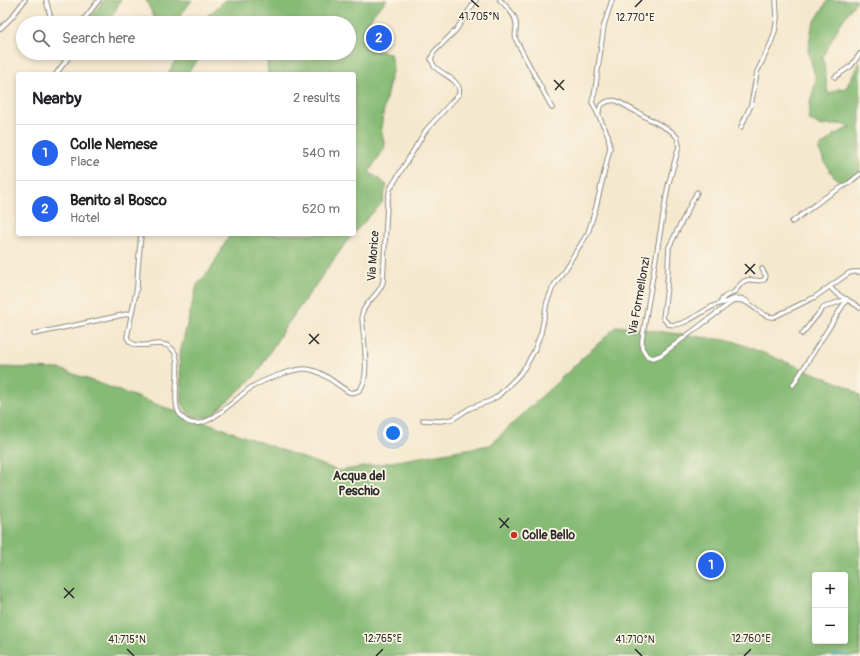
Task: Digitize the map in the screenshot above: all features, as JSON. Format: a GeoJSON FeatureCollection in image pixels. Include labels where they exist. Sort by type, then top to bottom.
{"type":"FeatureCollection","features":[{"type":"Feature","properties":{"kind":"street"},"geometry":{"type":"LineString","coordinates":[[0,29],[25,0]]}},
{"type":"Feature","properties":{"kind":"street"},"geometry":{"type":"LineString","coordinates":[[46,0],[50,16]]}},
{"type":"Feature","properties":{"kind":"street"},"geometry":{"type":"LineString","coordinates":[[86,16],[99,0]]}},
{"type":"Feature","properties":{"kind":"street","name":"Via Morice"},"geometry":{"type":"LineString","coordinates":[[132,313],[127,335],[128,340],[137,345],[162,344],[169,346],[174,352],[176,359],[177,407],[184,419],[190,423],[197,424],[207,421],[253,386],[299,369],[310,369],[316,371],[350,392],[357,392],[362,388],[366,371],[362,314],[365,306],[380,291],[383,281],[387,202],[389,191],[393,182],[426,130],[459,94],[459,88],[456,83],[434,66],[432,56],[439,46],[458,29],[476,0]]}},
{"type":"Feature","properties":{"kind":"street"},"geometry":{"type":"LineString","coordinates":[[500,0],[515,19],[516,40],[552,108]]}},
{"type":"Feature","properties":{"kind":"street"},"geometry":{"type":"LineString","coordinates":[[423,420],[440,421],[453,419],[470,408],[493,399],[511,384],[529,361],[540,335],[546,304],[557,280],[586,238],[594,216],[610,148],[608,136],[593,105],[592,99],[595,91],[604,25],[612,0]]}},
{"type":"Feature","properties":{"kind":"street"},"geometry":{"type":"LineString","coordinates":[[741,127],[751,105],[757,72],[775,31],[777,18],[776,0]]}},
{"type":"Feature","properties":{"kind":"street"},"geometry":{"type":"LineString","coordinates":[[835,77],[851,66],[860,54]]}},
{"type":"Feature","properties":{"kind":"street"},"geometry":{"type":"LineString","coordinates":[[58,72],[66,61]]}},
{"type":"Feature","properties":{"kind":"street","name":"Via Formellonzi"},"geometry":{"type":"LineString","coordinates":[[599,116],[599,109],[605,103],[610,100],[617,101],[671,130],[676,135],[679,142],[668,186],[642,340],[642,348],[645,355],[651,358],[660,355],[732,302],[739,300],[750,304],[766,315],[772,317],[815,297],[848,274],[860,272]]}},
{"type":"Feature","properties":{"kind":"street"},"geometry":{"type":"LineString","coordinates":[[792,222],[824,198],[851,182],[860,174]]}},
{"type":"Feature","properties":{"kind":"street"},"geometry":{"type":"LineString","coordinates":[[697,192],[669,247],[668,287],[663,318],[669,324],[677,324],[691,319],[717,304],[724,303],[732,299],[739,298],[746,300],[750,304]]}},
{"type":"Feature","properties":{"kind":"street"},"geometry":{"type":"LineString","coordinates":[[34,334],[132,313],[137,287],[142,236]]}},
{"type":"Feature","properties":{"kind":"street"},"geometry":{"type":"LineString","coordinates":[[722,303],[721,299],[734,292],[738,285],[745,281],[764,280],[766,276],[762,269]]}},
{"type":"Feature","properties":{"kind":"street"},"geometry":{"type":"LineString","coordinates":[[830,287],[836,293],[860,308]]}},
{"type":"Feature","properties":{"kind":"street"},"geometry":{"type":"LineString","coordinates":[[802,334],[823,308],[847,299]]}},
{"type":"Feature","properties":{"kind":"street"},"geometry":{"type":"LineString","coordinates":[[793,385],[847,299]]}},
{"type":"Feature","properties":{"kind":"green space"},"geometry":{"type":"Polygon","coordinates":[[[104,0],[121,0],[112,16],[91,16],[104,0]]]}},
{"type":"Feature","properties":{"kind":"green space"},"geometry":{"type":"Polygon","coordinates":[[[146,0],[192,0],[180,16],[154,16],[146,0]]]}},
{"type":"Feature","properties":{"kind":"green space"},"geometry":{"type":"Polygon","coordinates":[[[226,0],[387,0],[377,9],[371,18],[362,40],[371,50],[390,53],[393,67],[381,128],[385,147],[369,172],[387,185],[382,203],[356,231],[356,72],[268,72],[267,66],[268,60],[356,60],[356,16],[207,16],[226,0]]]}},
{"type":"Feature","properties":{"kind":"green space"},"geometry":{"type":"Polygon","coordinates":[[[828,0],[857,0],[839,26],[823,56],[828,94],[838,89],[846,88],[860,61],[860,147],[857,156],[860,164],[860,170],[842,184],[830,172],[818,149],[834,135],[850,127],[841,124],[821,126],[808,119],[810,103],[816,80],[808,50],[812,26],[828,0]]]}},
{"type":"Feature","properties":{"kind":"green space"},"geometry":{"type":"Polygon","coordinates":[[[175,60],[198,60],[190,69],[189,72],[169,72],[175,60]]]}},
{"type":"Feature","properties":{"kind":"green space"},"geometry":{"type":"Polygon","coordinates":[[[229,236],[351,236],[284,329],[256,375],[210,417],[197,417],[188,413],[182,403],[179,357],[197,285],[211,269],[229,236]]]}},
{"type":"Feature","properties":{"kind":"green space"},"geometry":{"type":"Polygon","coordinates":[[[617,326],[733,341],[849,387],[860,396],[860,656],[0,656],[0,367],[60,369],[339,471],[490,445],[617,326]]]}},
{"type":"Feature","properties":{"kind":"waterway"},"geometry":{"type":"LineString","coordinates":[[833,656],[839,654],[849,656]]}},
{"type":"Feature","properties":{"kind":"place","name":"Benito al Bosco"},"geometry":{"type":"Point","coordinates":[379,38]}},
{"type":"Feature","properties":{"kind":"place","name":"Colle Bello"},"geometry":{"type":"Point","coordinates":[514,535]}},
{"type":"Feature","properties":{"kind":"place","name":"Colle Nemese"},"geometry":{"type":"Point","coordinates":[711,565]}},
{"type":"Feature","properties":{"kind":"district","name":"Acqua del Peschio"},"geometry":{"type":"Point","coordinates":[359,482]}}]}
